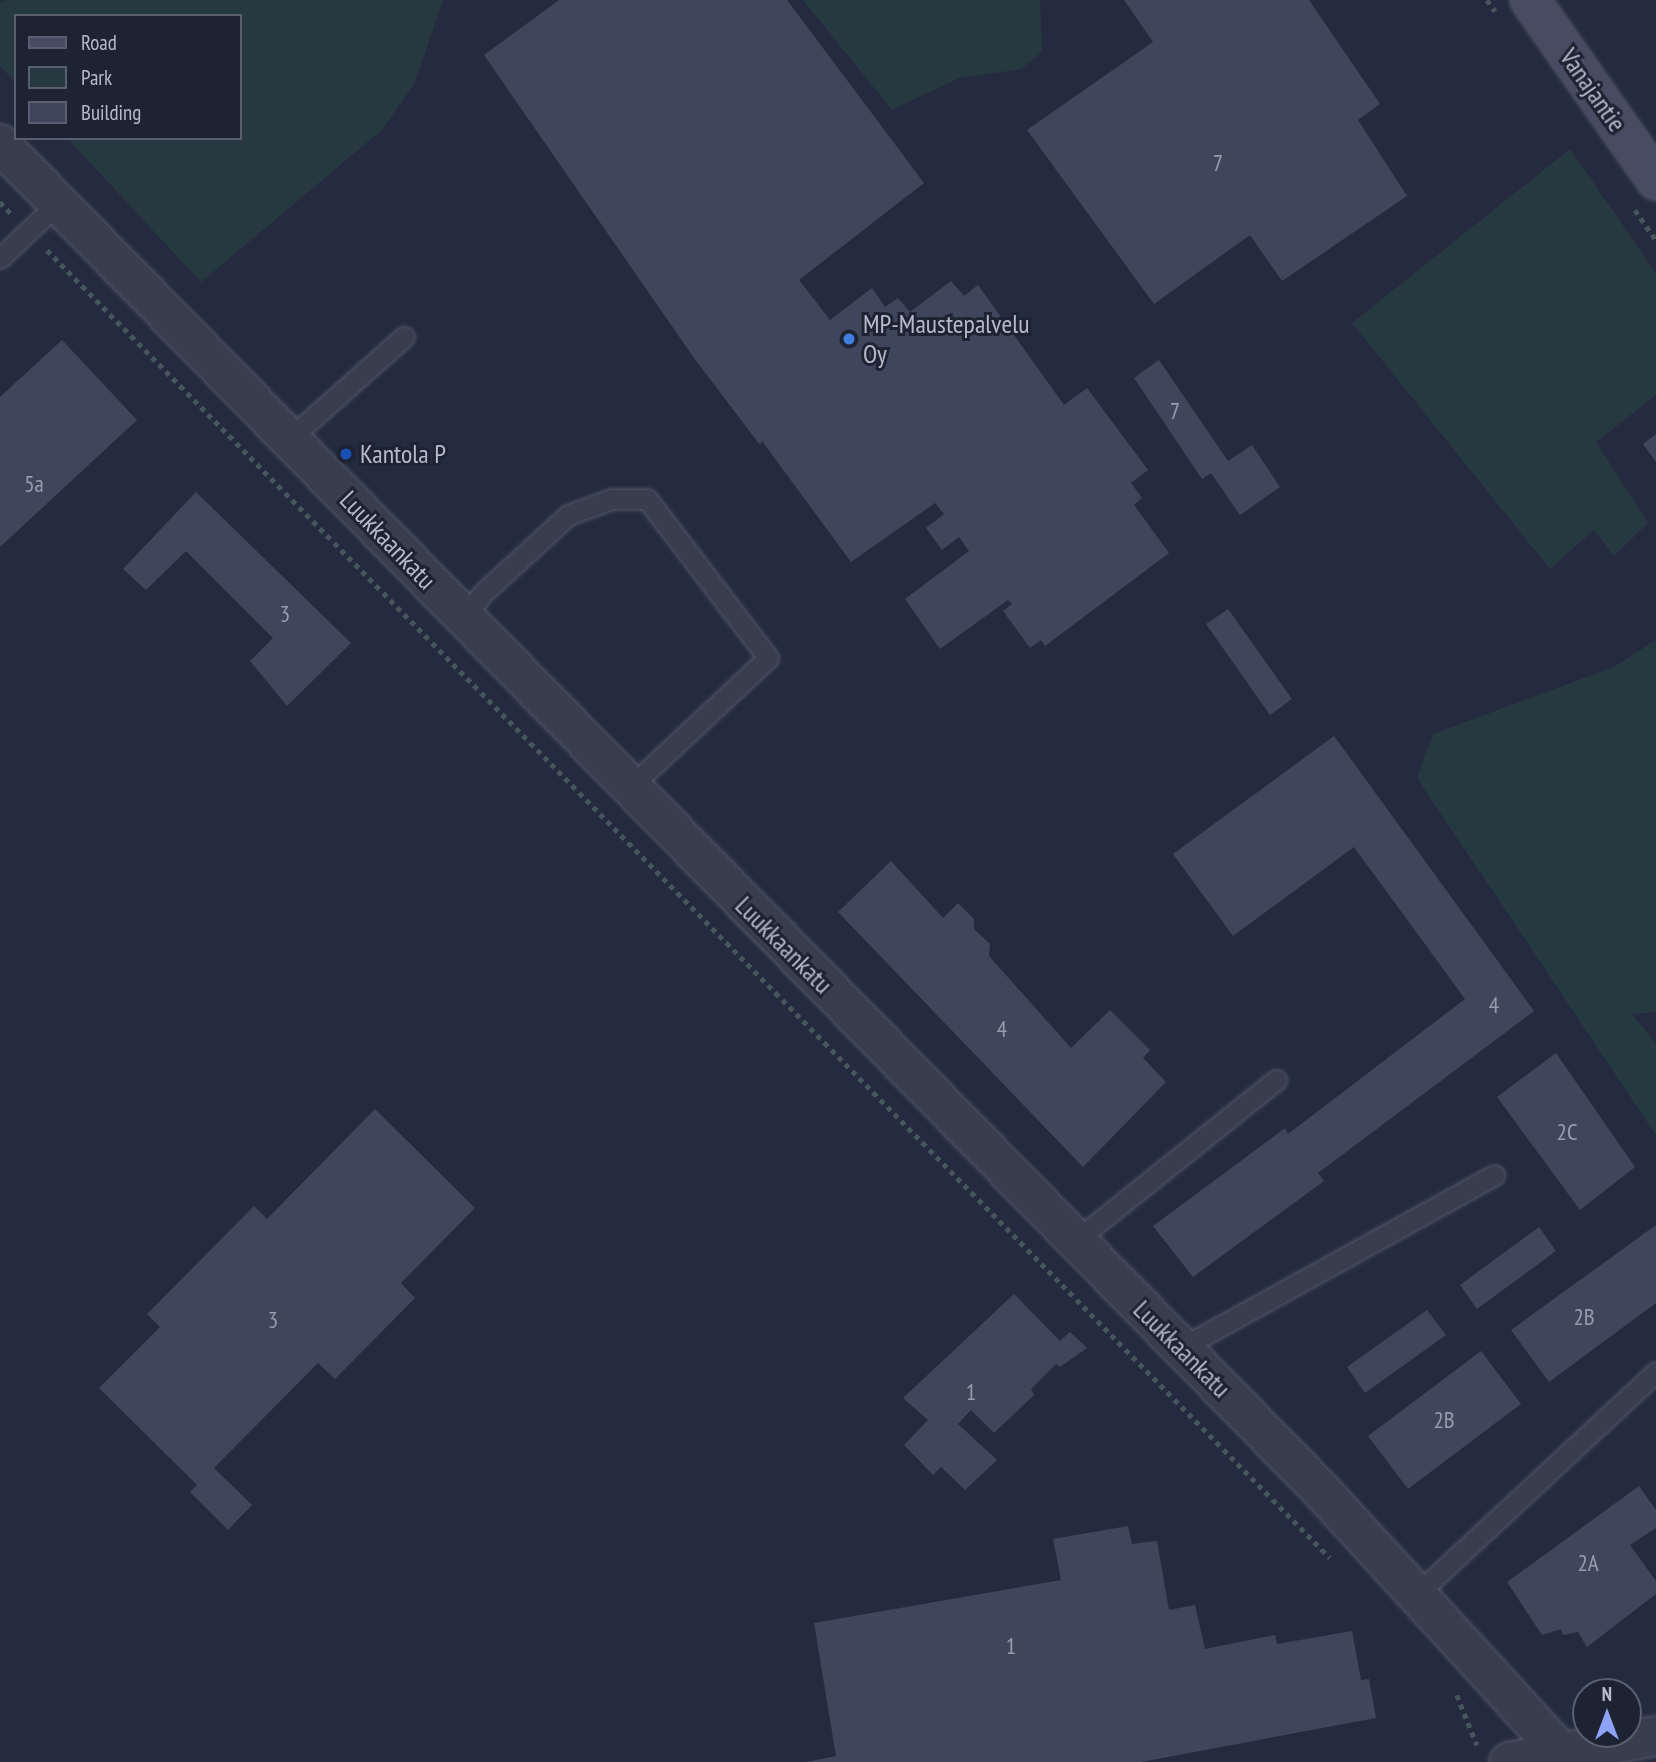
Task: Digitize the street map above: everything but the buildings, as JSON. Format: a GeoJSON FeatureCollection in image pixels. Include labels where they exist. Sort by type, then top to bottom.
{"type":"FeatureCollection","features":[{"type":"Feature","properties":{"kind":"street","name":"Vanajantie"},"geometry":{"type":"LineString","coordinates":[[1530,0],[1656,180]]}},
{"type":"Feature","properties":{"kind":"street","name":"Luukkaankatu"},"geometry":{"type":"LineString","coordinates":[[0,144],[1181,1348],[1417,1594],[1562,1752]]}},
{"type":"Feature","properties":{"kind":"street"},"geometry":{"type":"LineString","coordinates":[[1495,1757],[1562,1752],[1656,1736]]}},
{"type":"Feature","properties":{"kind":"lane"},"geometry":{"type":"LineString","coordinates":[[0,258],[58,203]]}},
{"type":"Feature","properties":{"kind":"lane"},"geometry":{"type":"LineString","coordinates":[[289,439],[404,337]]}},
{"type":"Feature","properties":{"kind":"lane"},"geometry":{"type":"LineString","coordinates":[[464,618],[483,593],[568,515],[612,499],[648,499],[768,658],[629,787]]}},
{"type":"Feature","properties":{"kind":"lane"},"geometry":{"type":"LineString","coordinates":[[1075,1241],[1276,1080]]}},
{"type":"Feature","properties":{"kind":"lane"},"geometry":{"type":"LineString","coordinates":[[1181,1348],[1494,1175]]}},
{"type":"Feature","properties":{"kind":"lane"},"geometry":{"type":"LineString","coordinates":[[1417,1594],[1656,1373]]}},
{"type":"Feature","properties":{"kind":"path"},"geometry":{"type":"LineString","coordinates":[[0,202],[1340,1568]]}},
{"type":"Feature","properties":{"kind":"path"},"geometry":{"type":"LineString","coordinates":[[1453,1688],[1495,1757]]}},
{"type":"Feature","properties":{"kind":"green space"},"geometry":{"type":"Polygon","coordinates":[[[5,0],[443,0],[415,82],[383,129],[201,282],[69,140],[242,140],[242,14],[14,14],[14,81],[0,66],[0,4],[5,0]]]}},
{"type":"Feature","properties":{"kind":"green space"},"geometry":{"type":"Polygon","coordinates":[[[803,0],[1040,0],[1042,52],[1021,69],[959,78],[892,110],[803,0]]]}},
{"type":"Feature","properties":{"kind":"green space"},"geometry":{"type":"Polygon","coordinates":[[[1570,149],[1656,273],[1656,395],[1596,442],[1648,523],[1614,556],[1594,530],[1550,569],[1352,323],[1570,149]]]}},
{"type":"Feature","properties":{"kind":"green space"},"geometry":{"type":"Polygon","coordinates":[[[1656,640],[1656,1012],[1632,1014],[1656,1044],[1656,1135],[1417,778],[1433,734],[1614,667],[1656,640]]]}},
{"type":"Feature","properties":{"kind":"place","name":"MP-Maustepalvelu Oy"},"geometry":{"type":"Point","coordinates":[849,339]}},
{"type":"Feature","properties":{"kind":"place","name":"Kantola P"},"geometry":{"type":"Point","coordinates":[346,454]}}]}
